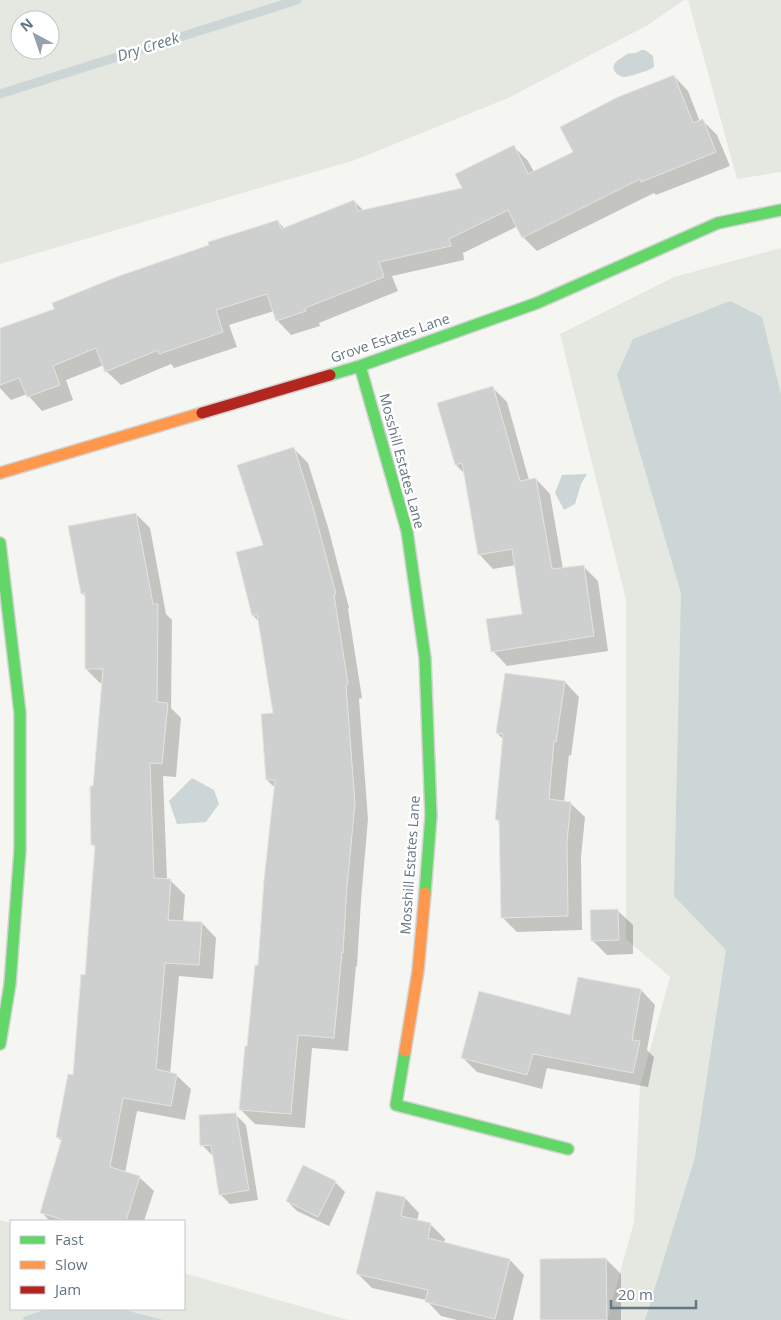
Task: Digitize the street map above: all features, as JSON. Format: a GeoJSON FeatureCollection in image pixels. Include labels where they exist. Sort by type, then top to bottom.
{"type":"FeatureCollection","features":[{"type":"Feature","properties":{"kind":"street","name":"Grove Estates Lane"},"geometry":{"type":"LineString","coordinates":[[0,473],[360,366],[537,303],[718,223],[781,210]]}},
{"type":"Feature","properties":{"kind":"street","name":"Mosshill Estates Lane"},"geometry":{"type":"LineString","coordinates":[[360,366],[407,531],[425,658],[431,816],[418,971],[396,1105],[568,1149]]}},
{"type":"Feature","properties":{"kind":"street"},"geometry":{"type":"LineString","coordinates":[[0,543],[20,713],[20,850],[10,984],[0,1044]]}},
{"type":"Feature","properties":{"kind":"shaded area"},"geometry":{"type":"Polygon","coordinates":[[[0,0],[684,0],[648,25],[508,98],[355,160],[0,264],[0,0]]]}},
{"type":"Feature","properties":{"kind":"shaded area"},"geometry":{"type":"Polygon","coordinates":[[[688,0],[781,0],[781,172],[737,179],[688,0]]]}},
{"type":"Feature","properties":{"kind":"shaded area"},"geometry":{"type":"Polygon","coordinates":[[[645,50],[653,56],[654,67],[626,77],[614,71],[617,61],[627,54],[645,50]]]}},
{"type":"Feature","properties":{"kind":"shaded area"},"geometry":{"type":"Polygon","coordinates":[[[781,248],[781,1320],[607,1320],[634,1222],[640,1086],[670,977],[626,939],[626,600],[560,334],[674,277],[781,248]]]}},
{"type":"Feature","properties":{"kind":"shaded area"},"geometry":{"type":"Polygon","coordinates":[[[730,301],[762,317],[781,394],[781,1320],[645,1320],[695,1157],[726,950],[674,896],[681,593],[617,375],[633,339],[730,301]]]}},
{"type":"Feature","properties":{"kind":"shaded area"},"geometry":{"type":"Polygon","coordinates":[[[587,474],[581,484],[575,504],[564,510],[555,493],[562,475],[587,474]]]}},
{"type":"Feature","properties":{"kind":"shaded area"},"geometry":{"type":"Polygon","coordinates":[[[192,778],[214,790],[219,804],[206,822],[177,824],[169,801],[192,778]]]}},
{"type":"Feature","properties":{"kind":"shaded area"},"geometry":{"type":"Polygon","coordinates":[[[0,1220],[10,1223],[10,1310],[185,1310],[185,1273],[348,1320],[0,1320],[0,1220]]]}},
{"type":"Feature","properties":{"kind":"shaded area"},"geometry":{"type":"Polygon","coordinates":[[[43,1310],[125,1310],[163,1320],[23,1320],[24,1317],[43,1310]]]}},
{"type":"Feature","properties":{"kind":"building"},"geometry":{"type":"Polygon","coordinates":[[[674,75],[693,123],[703,119],[716,152],[641,182],[640,179],[522,238],[508,210],[449,239],[451,246],[379,262],[384,277],[305,308],[306,311],[276,321],[267,294],[216,310],[223,332],[159,354],[158,350],[105,372],[96,348],[53,366],[60,385],[27,397],[19,378],[0,385],[0,328],[54,309],[52,303],[119,276],[209,245],[208,242],[278,220],[281,229],[354,200],[358,211],[462,188],[455,174],[514,145],[528,174],[573,152],[560,127],[618,97],[674,75]]]}},
{"type":"Feature","properties":{"kind":"building"},"geometry":{"type":"Polygon","coordinates":[[[493,386],[520,481],[536,478],[552,569],[584,565],[594,636],[491,652],[486,619],[522,614],[512,549],[478,555],[462,463],[455,465],[437,403],[493,386]]]}},
{"type":"Feature","properties":{"kind":"building"},"geometry":{"type":"Polygon","coordinates":[[[294,447],[314,511],[336,594],[334,595],[348,684],[346,685],[355,804],[334,1038],[298,1035],[291,1114],[239,1110],[255,965],[258,965],[264,880],[275,780],[266,780],[261,714],[273,713],[257,614],[252,616],[236,552],[263,545],[237,465],[294,447]]]}},
{"type":"Feature","properties":{"kind":"building"},"geometry":{"type":"Polygon","coordinates":[[[136,513],[153,604],[158,604],[157,702],[168,703],[162,764],[150,763],[154,878],[171,879],[168,920],[202,922],[199,965],[165,963],[156,1069],[177,1074],[171,1106],[123,1098],[110,1167],[140,1176],[126,1220],[64,1220],[40,1213],[62,1138],[56,1137],[68,1074],[73,1075],[81,974],[85,975],[95,845],[91,845],[90,786],[93,786],[103,669],[85,669],[85,593],[81,594],[68,526],[136,513]]]}},
{"type":"Feature","properties":{"kind":"building"},"geometry":{"type":"Polygon","coordinates":[[[505,673],[565,681],[556,742],[554,741],[549,799],[571,802],[567,841],[568,916],[501,918],[499,820],[495,820],[503,734],[496,733],[505,673]]]}},
{"type":"Feature","properties":{"kind":"building"},"geometry":{"type":"Polygon","coordinates":[[[618,909],[619,940],[591,941],[590,910],[618,909]]]}},
{"type":"Feature","properties":{"kind":"building"},"geometry":{"type":"Polygon","coordinates":[[[578,977],[641,989],[632,1040],[640,1041],[633,1073],[533,1054],[527,1075],[461,1058],[479,991],[570,1015],[578,977]]]}},
{"type":"Feature","properties":{"kind":"building"},"geometry":{"type":"Polygon","coordinates":[[[236,1113],[249,1190],[219,1195],[211,1145],[200,1146],[199,1115],[236,1113]]]}},
{"type":"Feature","properties":{"kind":"building"},"geometry":{"type":"Polygon","coordinates":[[[303,1165],[336,1181],[318,1217],[286,1201],[303,1165]]]}},
{"type":"Feature","properties":{"kind":"building"},"geometry":{"type":"Polygon","coordinates":[[[376,1191],[405,1197],[401,1216],[431,1223],[428,1238],[510,1259],[495,1319],[425,1302],[428,1290],[356,1274],[376,1191]]]}},
{"type":"Feature","properties":{"kind":"building"},"geometry":{"type":"Polygon","coordinates":[[[606,1258],[607,1320],[540,1320],[540,1259],[606,1258]]]}},
{"type":"Feature","properties":{"kind":"waterway","name":"Dry Creek"},"geometry":{"type":"LineString","coordinates":[[0,94],[297,0]]}},
{"type":"Feature","properties":{"kind":"traffic: fast"},"geometry":{"type":"LineString","coordinates":[[330,375],[537,303],[718,223],[781,210]]}},
{"type":"Feature","properties":{"kind":"traffic: fast"},"geometry":{"type":"LineString","coordinates":[[360,366],[407,531],[425,658],[431,816],[425,893]]}},
{"type":"Feature","properties":{"kind":"traffic: fast"},"geometry":{"type":"LineString","coordinates":[[0,543],[20,713],[20,850],[10,984],[0,1044]]}},
{"type":"Feature","properties":{"kind":"traffic: fast"},"geometry":{"type":"LineString","coordinates":[[405,1051],[396,1105],[568,1149]]}},
{"type":"Feature","properties":{"kind":"traffic: slow"},"geometry":{"type":"LineString","coordinates":[[0,473],[202,413]]}},
{"type":"Feature","properties":{"kind":"traffic: slow"},"geometry":{"type":"LineString","coordinates":[[405,1051],[418,971],[425,893]]}},
{"type":"Feature","properties":{"kind":"traffic: jam"},"geometry":{"type":"LineString","coordinates":[[202,413],[330,375]]}}]}
